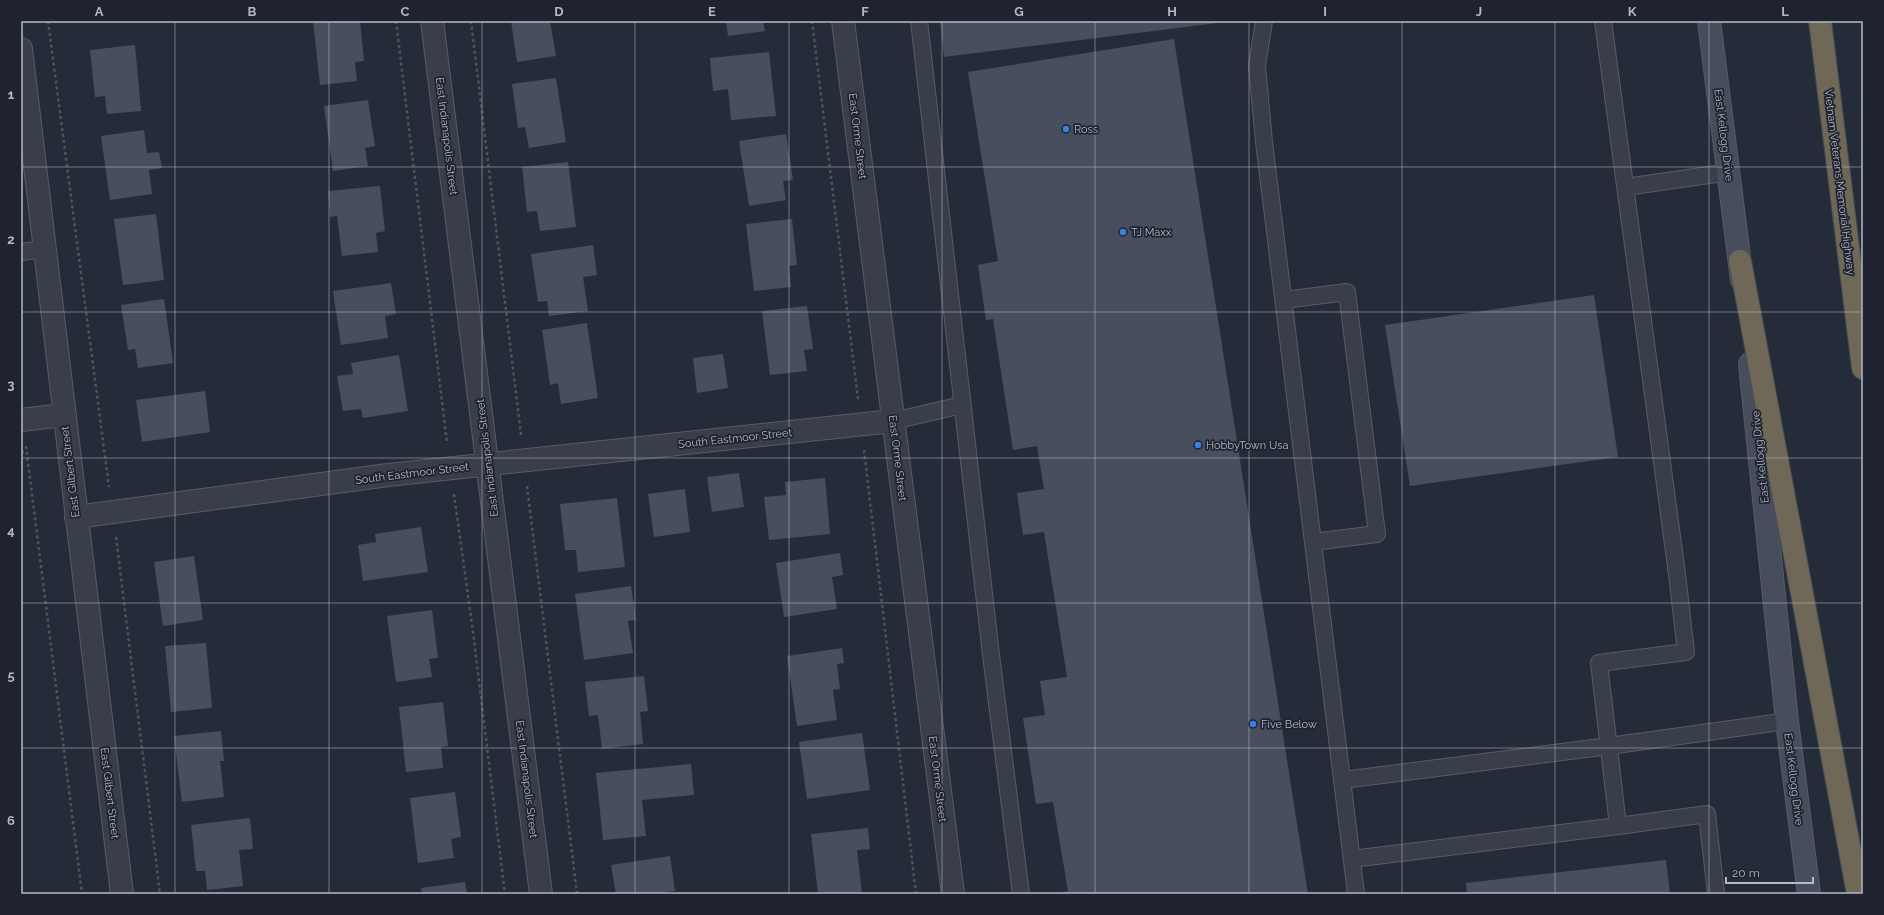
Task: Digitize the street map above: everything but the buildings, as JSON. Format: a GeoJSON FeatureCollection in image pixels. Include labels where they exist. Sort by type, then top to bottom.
{"type":"FeatureCollection","features":[{"type":"Feature","properties":{"kind":"highway","name":"Vietnam Veterans Memorial Highway"},"geometry":{"type":"LineString","coordinates":[[1820,21],[1863,368]]}},
{"type":"Feature","properties":{"kind":"highway"},"geometry":{"type":"LineString","coordinates":[[1740,261],[1858,894]]}},
{"type":"Feature","properties":{"kind":"main road","name":"East Kellogg Drive"},"geometry":{"type":"LineString","coordinates":[[1709,21],[1740,261],[1787,721],[1809,894]]}},
{"type":"Feature","properties":{"kind":"street","name":"East Indianapolis Street"},"geometry":{"type":"LineString","coordinates":[[432,21],[541,894]]}},
{"type":"Feature","properties":{"kind":"street","name":"East Orme Street"},"geometry":{"type":"LineString","coordinates":[[843,21],[953,894]]}},
{"type":"Feature","properties":{"kind":"street","name":"East Gilbert Street"},"geometry":{"type":"LineString","coordinates":[[21,49],[122,894]]}},
{"type":"Feature","properties":{"kind":"street"},"geometry":{"type":"LineString","coordinates":[[22,420],[64,414]]}},
{"type":"Feature","properties":{"kind":"street","name":"South Eastmoor Street"},"geometry":{"type":"LineString","coordinates":[[76,517],[380,476],[893,421]]}},
{"type":"Feature","properties":{"kind":"lane"},"geometry":{"type":"LineString","coordinates":[[919,21],[962,405],[1021,894]]}},
{"type":"Feature","properties":{"kind":"lane"},"geometry":{"type":"LineString","coordinates":[[1264,21],[1257,66],[1264,142],[1356,894]]}},
{"type":"Feature","properties":{"kind":"lane"},"geometry":{"type":"LineString","coordinates":[[1603,21],[1686,652],[1599,662],[1618,826]]}},
{"type":"Feature","properties":{"kind":"lane"},"geometry":{"type":"LineString","coordinates":[[1626,187],[1728,172]]}},
{"type":"Feature","properties":{"kind":"lane"},"geometry":{"type":"LineString","coordinates":[[21,252],[44,249]]}},
{"type":"Feature","properties":{"kind":"lane"},"geometry":{"type":"LineString","coordinates":[[1284,300],[1348,292],[1377,534],[1313,542]]}},
{"type":"Feature","properties":{"kind":"lane"},"geometry":{"type":"LineString","coordinates":[[893,421],[962,405]]}},
{"type":"Feature","properties":{"kind":"lane"},"geometry":{"type":"LineString","coordinates":[[1343,780],[1609,746],[1787,721]]}},
{"type":"Feature","properties":{"kind":"lane"},"geometry":{"type":"LineString","coordinates":[[1352,859],[1707,814],[1716,894]]}},
{"type":"Feature","properties":{"kind":"path"},"geometry":{"type":"LineString","coordinates":[[48,21],[160,894]]}},
{"type":"Feature","properties":{"kind":"path"},"geometry":{"type":"LineString","coordinates":[[812,21],[916,894]]}},
{"type":"Feature","properties":{"kind":"path"},"geometry":{"type":"LineString","coordinates":[[22,420],[82,894]]}},
{"type":"Feature","properties":{"kind":"path"},"geometry":{"type":"LineString","coordinates":[[21,452],[27,451]]}},
{"type":"Feature","properties":{"kind":"place","name":"Ross"},"geometry":{"type":"Point","coordinates":[1066,129]}},
{"type":"Feature","properties":{"kind":"place","name":"TJ Maxx"},"geometry":{"type":"Point","coordinates":[1123,232]}},
{"type":"Feature","properties":{"kind":"place","name":"HobbyTown Usa"},"geometry":{"type":"Point","coordinates":[1198,445]}},
{"type":"Feature","properties":{"kind":"place","name":"Five Below"},"geometry":{"type":"Point","coordinates":[1253,724]}}]}
